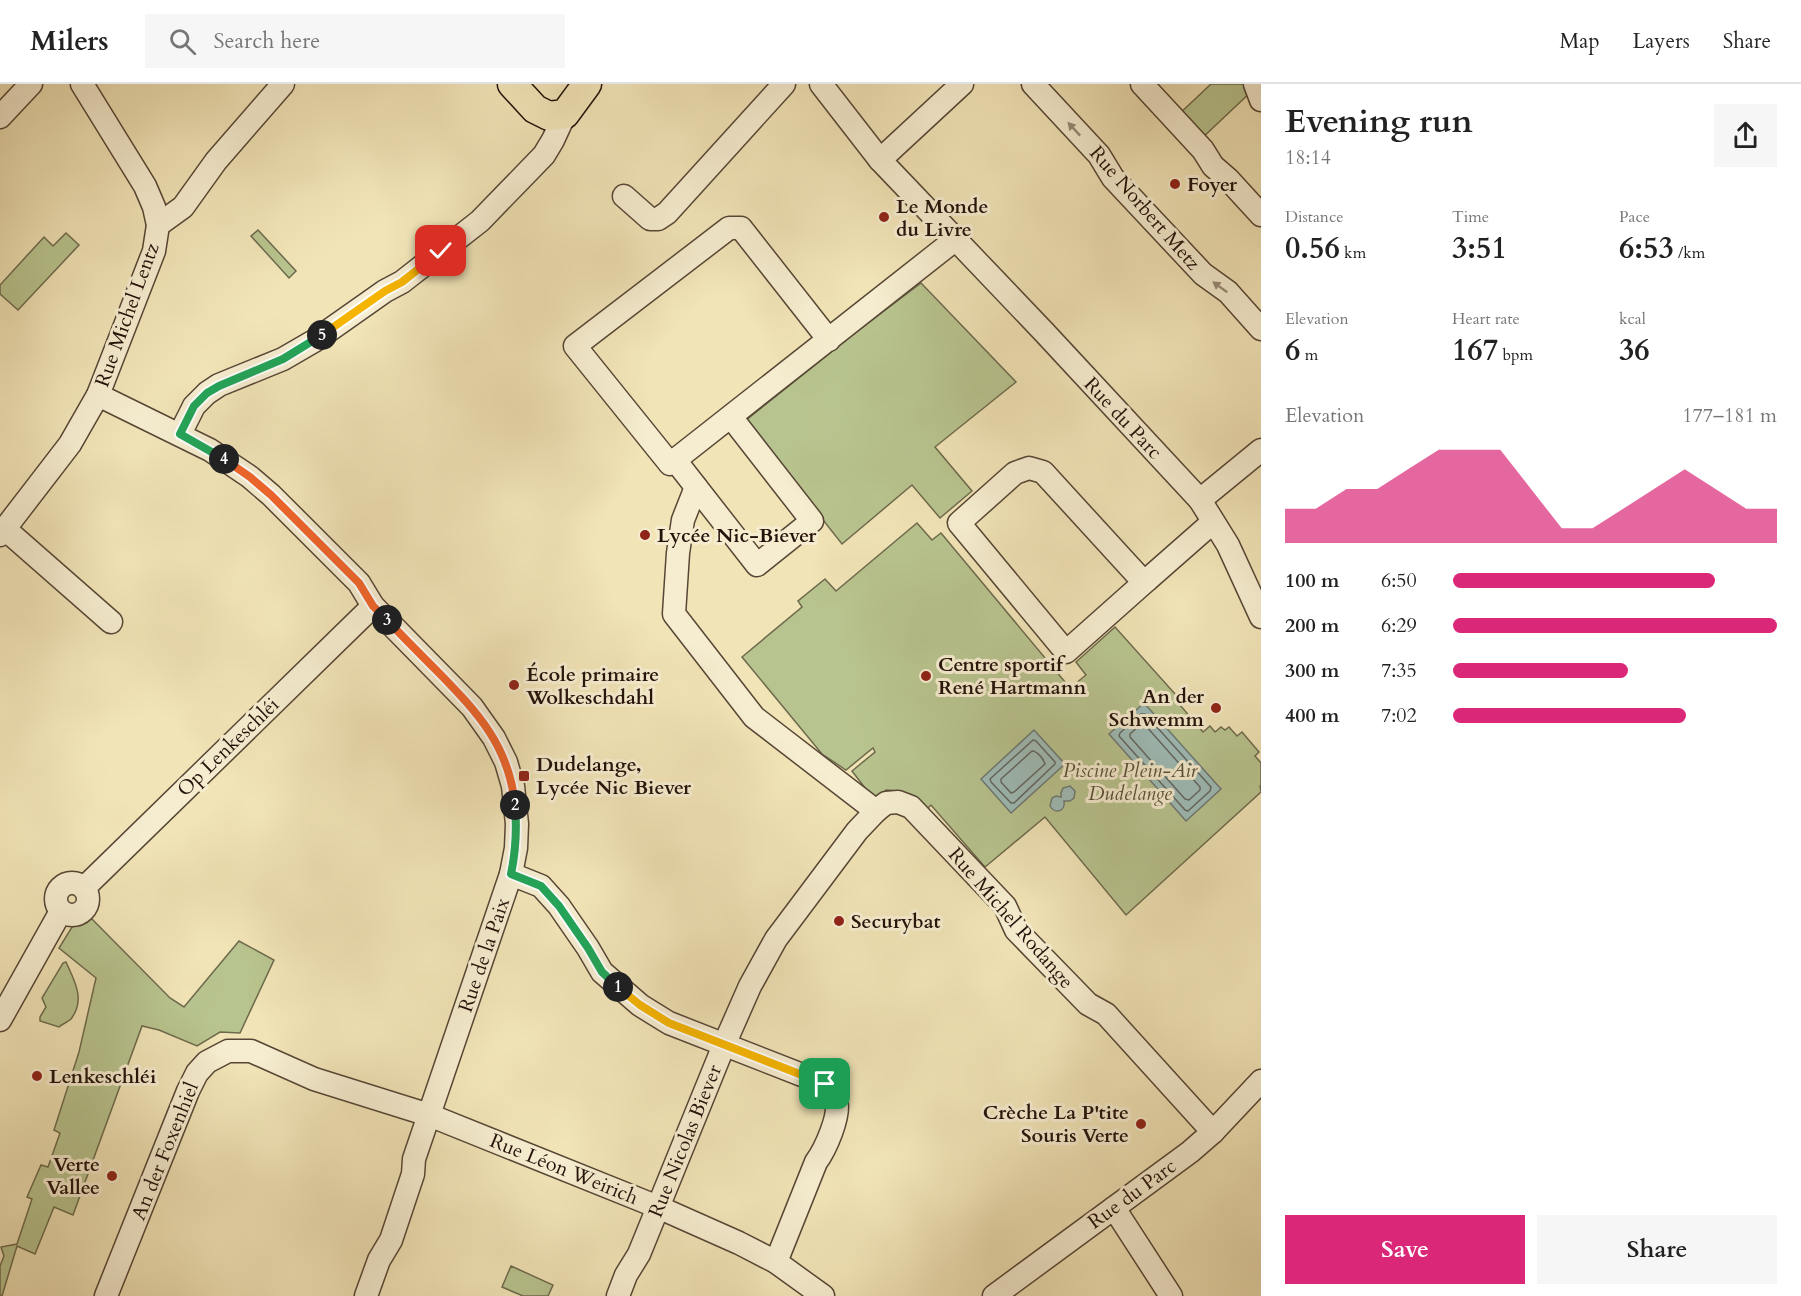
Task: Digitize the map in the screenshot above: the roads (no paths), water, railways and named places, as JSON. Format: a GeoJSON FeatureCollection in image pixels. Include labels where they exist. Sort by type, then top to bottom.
{"type":"FeatureCollection","features":[{"type":"Feature","properties":{"kind":"main road"},"geometry":{"type":"LineString","coordinates":[[512,84],[535,110],[549,116],[565,114],[587,84]]}},
{"type":"Feature","properties":{"kind":"street"},"geometry":{"type":"LineString","coordinates":[[0,117],[31,84]]}},
{"type":"Feature","properties":{"kind":"street","name":"Rue Michel Lentz"},"geometry":{"type":"LineString","coordinates":[[2,532],[70,444],[98,395],[154,251],[158,225],[154,207],[145,186],[82,84]]}},
{"type":"Feature","properties":{"kind":"street"},"geometry":{"type":"LineString","coordinates":[[158,225],[183,207],[216,161],[283,84]]}},
{"type":"Feature","properties":{"kind":"street"},"geometry":{"type":"LineString","coordinates":[[624,195],[650,219],[658,219],[667,213],[784,84]]}},
{"type":"Feature","properties":{"kind":"street","name":"Rue du Parc"},"geometry":{"type":"LineString","coordinates":[[821,84],[880,160],[1200,500],[1228,545],[1261,617]]}},
{"type":"Feature","properties":{"kind":"street"},"geometry":{"type":"LineString","coordinates":[[880,160],[962,84]]}},
{"type":"Feature","properties":{"kind":"street","name":"Rue Norbert Metz"},"geometry":{"type":"LineString","coordinates":[[1033,84],[1099,155],[1113,178],[1203,274],[1228,292],[1261,329]]}},
{"type":"Feature","properties":{"kind":"street"},"geometry":{"type":"LineString","coordinates":[[1142,84],[1203,150],[1213,166],[1261,215]]}},
{"type":"Feature","properties":{"kind":"street"},"geometry":{"type":"LineString","coordinates":[[1255,84],[1261,100]]}},
{"type":"Feature","properties":{"kind":"street"},"geometry":{"type":"LineString","coordinates":[[180,434],[194,406],[207,393],[283,359],[314,340],[385,291],[402,282],[480,221],[544,155],[565,114]]}},
{"type":"Feature","properties":{"kind":"street"},"geometry":{"type":"LineString","coordinates":[[829,340],[741,228],[729,228],[575,346],[670,464],[829,340],[956,239]]}},
{"type":"Feature","properties":{"kind":"street","name":"Rue de la Paix"},"geometry":{"type":"LineString","coordinates":[[98,395],[210,450],[250,477],[271,495],[359,583],[373,606],[472,707],[494,738],[506,762],[513,786],[517,824],[516,848],[511,874],[414,1159],[410,1185],[391,1240],[380,1260],[366,1296]]}},
{"type":"Feature","properties":{"kind":"street"},"geometry":{"type":"LineString","coordinates":[[675,460],[757,565],[812,521],[731,417]]}},
{"type":"Feature","properties":{"kind":"street"},"geometry":{"type":"LineString","coordinates":[[1200,500],[1261,450]]}},
{"type":"Feature","properties":{"kind":"street"},"geometry":{"type":"LineString","coordinates":[[1148,579],[1140,578],[1043,472],[1029,468],[1016,473],[959,523],[1066,652],[1213,522]]}},
{"type":"Feature","properties":{"kind":"street"},"geometry":{"type":"LineString","coordinates":[[696,487],[681,531],[674,614],[754,717],[876,811]]}},
{"type":"Feature","properties":{"kind":"street"},"geometry":{"type":"LineString","coordinates":[[2,532],[111,622]]}},
{"type":"Feature","properties":{"kind":"street","name":"Op Lenkeschléi"},"geometry":{"type":"LineString","coordinates":[[0,1020],[61,911],[56,902],[57,891],[60,887],[69,882],[84,888],[373,606]]}},
{"type":"Feature","properties":{"kind":"street","name":"Rue Michel Rodange"},"geometry":{"type":"LineString","coordinates":[[876,811],[886,803],[898,802],[911,807],[1005,906],[1016,930],[1088,1004],[1106,1014],[1214,1132]]}},
{"type":"Feature","properties":{"kind":"street","name":"Rue Nicolas Biever"},"geometry":{"type":"LineString","coordinates":[[618,1296],[626,1275],[639,1254],[750,986],[776,939],[857,831],[876,811]]}},
{"type":"Feature","properties":{"kind":"street"},"geometry":{"type":"LineString","coordinates":[[511,874],[541,886],[559,906],[602,972],[640,1005],[669,1023],[825,1084],[836,1098],[838,1110],[833,1125],[776,1262]]}},
{"type":"Feature","properties":{"kind":"street","name":"An der Foxenhiel"},"geometry":{"type":"LineString","coordinates":[[106,1296],[188,1091],[197,1073],[207,1062],[218,1055],[228,1051],[251,1051],[314,1079],[429,1115]]}},
{"type":"Feature","properties":{"kind":"street","name":"Rue du Parc"},"geometry":{"type":"LineString","coordinates":[[994,1296],[1190,1152],[1214,1132],[1261,1081]]}},
{"type":"Feature","properties":{"kind":"street","name":"Rue Léon Weirich"},"geometry":{"type":"LineString","coordinates":[[429,1115],[658,1207],[739,1243],[776,1262],[823,1296]]}},
{"type":"Feature","properties":{"kind":"street"},"geometry":{"type":"LineString","coordinates":[[1114,1208],[1171,1296]]}},
{"type":"Feature","properties":{"kind":"water"},"geometry":{"type":"Polygon","coordinates":[[[1144,703],[1221,789],[1186,821],[1109,734],[1144,703]]]}},
{"type":"Feature","properties":{"kind":"water"},"geometry":{"type":"Polygon","coordinates":[[[1034,730],[1065,764],[1011,813],[981,779],[1034,730]]]}},
{"type":"Feature","properties":{"kind":"water"},"geometry":{"type":"Polygon","coordinates":[[[1070,786],[1075,791],[1074,798],[1064,801],[1060,811],[1052,809],[1050,806],[1052,798],[1061,797],[1063,788],[1070,786]]]}},
{"type":"Feature","properties":{"kind":"place","name":"Foyer"},"geometry":{"type":"Point","coordinates":[1175,184]}},
{"type":"Feature","properties":{"kind":"place","name":"Le Monde du Livre"},"geometry":{"type":"Point","coordinates":[884,217]}},
{"type":"Feature","properties":{"kind":"place","name":"Lycée Nic-Biever"},"geometry":{"type":"Point","coordinates":[645,535]}},
{"type":"Feature","properties":{"kind":"place","name":"Centre sportif René Hartmann"},"geometry":{"type":"Point","coordinates":[926,676]}},
{"type":"Feature","properties":{"kind":"place","name":"École primaire Wolkeschdahl"},"geometry":{"type":"Point","coordinates":[514,685]}},
{"type":"Feature","properties":{"kind":"place","name":"An der Schwemm"},"geometry":{"type":"Point","coordinates":[1216,708]}},
{"type":"Feature","properties":{"kind":"place","name":"Dudelange, Lycée Nic Biever"},"geometry":{"type":"Point","coordinates":[524,776]}},
{"type":"Feature","properties":{"kind":"place","name":"Securybat"},"geometry":{"type":"Point","coordinates":[839,921]}},
{"type":"Feature","properties":{"kind":"place","name":"Lenkeschléi"},"geometry":{"type":"Point","coordinates":[37,1076]}},
{"type":"Feature","properties":{"kind":"place","name":"Crèche La P'tite Souris Verte"},"geometry":{"type":"Point","coordinates":[1141,1124]}},
{"type":"Feature","properties":{"kind":"place","name":"Verte Vallee"},"geometry":{"type":"Point","coordinates":[112,1176]}},
{"type":"Feature","properties":{"kind":"park label","name":"Piscine Plein-Air Dudelange"},"geometry":{"type":"Point","coordinates":[1130,782]}}]}
